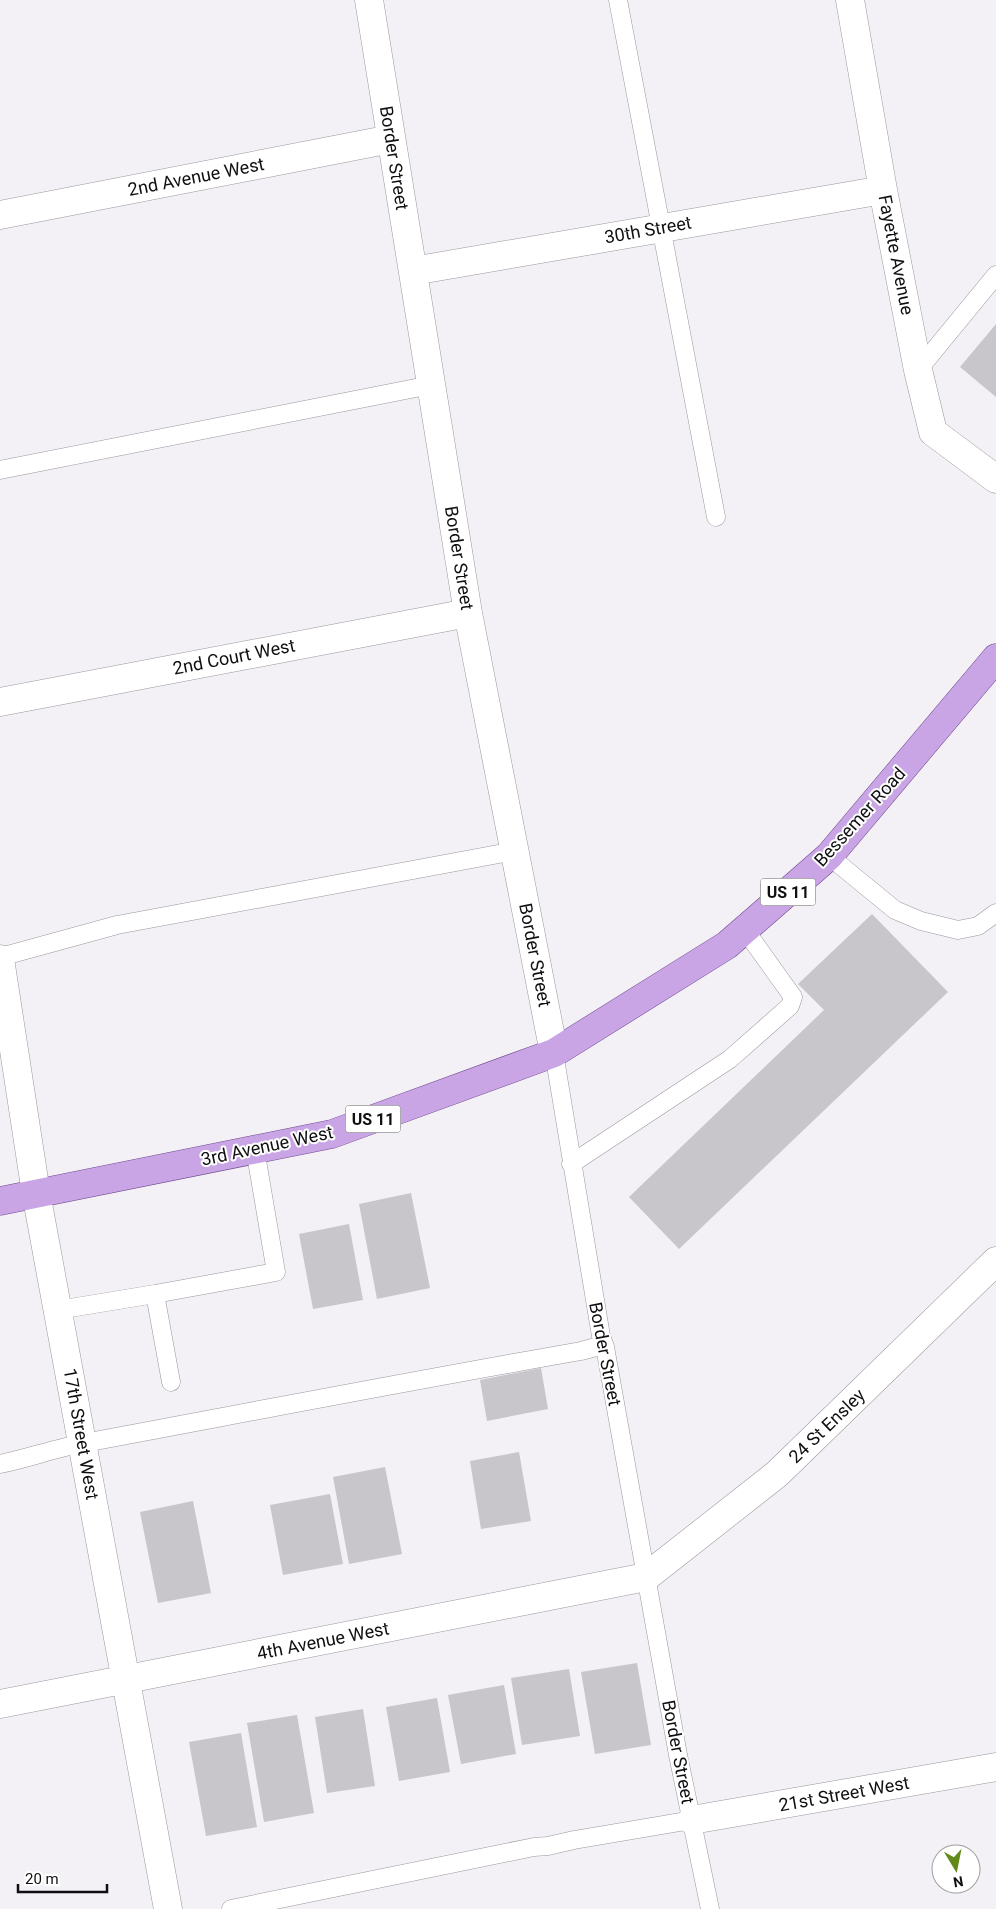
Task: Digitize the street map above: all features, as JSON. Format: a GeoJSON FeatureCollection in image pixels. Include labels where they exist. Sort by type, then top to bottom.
{"type":"FeatureCollection","features":[{"type":"Feature","properties":{"kind":"main road","name":"Bessemer Road"},"geometry":{"type":"LineString","coordinates":[[554,1053],[727,945],[829,856],[996,658]]}},
{"type":"Feature","properties":{"kind":"main road","name":"3rd Avenue West"},"geometry":{"type":"LineString","coordinates":[[0,1201],[332,1134],[554,1053]]}},
{"type":"Feature","properties":{"kind":"street","name":"Border Street"},"geometry":{"type":"LineString","coordinates":[[369,0],[468,613],[554,1053]]}},
{"type":"Feature","properties":{"kind":"street","name":"Fayette Avenue"},"geometry":{"type":"LineString","coordinates":[[850,0],[918,370],[933,432],[996,479]]}},
{"type":"Feature","properties":{"kind":"street","name":"2nd Avenue West"},"geometry":{"type":"LineString","coordinates":[[0,215],[391,138]]}},
{"type":"Feature","properties":{"kind":"street","name":"30th Street"},"geometry":{"type":"LineString","coordinates":[[413,271],[884,190]]}},
{"type":"Feature","properties":{"kind":"street","name":"2nd Court West"},"geometry":{"type":"LineString","coordinates":[[0,702],[468,613]]}},
{"type":"Feature","properties":{"kind":"street","name":"17th Street West"},"geometry":{"type":"LineString","coordinates":[[0,958],[36,1194],[168,1909]]}},
{"type":"Feature","properties":{"kind":"street","name":"24 St Ensley"},"geometry":{"type":"LineString","coordinates":[[646,1577],[777,1474],[996,1261]]}},
{"type":"Feature","properties":{"kind":"street","name":"4th Avenue West"},"geometry":{"type":"LineString","coordinates":[[0,1704],[646,1577]]}},
{"type":"Feature","properties":{"kind":"street","name":"21st Street West"},"geometry":{"type":"LineString","coordinates":[[692,1820],[996,1767]]}},
{"type":"Feature","properties":{"kind":"lane"},"geometry":{"type":"LineString","coordinates":[[618,0],[716,518]]}},
{"type":"Feature","properties":{"kind":"lane"},"geometry":{"type":"LineString","coordinates":[[918,370],[996,275]]}},
{"type":"Feature","properties":{"kind":"lane"},"geometry":{"type":"LineString","coordinates":[[0,470],[431,386]]}},
{"type":"Feature","properties":{"kind":"lane"},"geometry":{"type":"LineString","coordinates":[[0,958],[117,925],[515,851]]}},
{"type":"Feature","properties":{"kind":"lane"},"geometry":{"type":"LineString","coordinates":[[829,856],[895,910],[921,921],[958,930],[978,926],[996,913]]}},
{"type":"Feature","properties":{"kind":"lane"},"geometry":{"type":"LineString","coordinates":[[571,1164],[730,1059],[790,1006],[794,997],[745,930]]}},
{"type":"Feature","properties":{"kind":"lane","name":"Border Street"},"geometry":{"type":"LineString","coordinates":[[554,1053],[600,1336],[605,1347],[678,1755],[710,1909]]}},
{"type":"Feature","properties":{"kind":"lane"},"geometry":{"type":"LineString","coordinates":[[58,1310],[276,1272],[255,1149]]}},
{"type":"Feature","properties":{"kind":"lane"},"geometry":{"type":"LineString","coordinates":[[156,1294],[171,1382]]}},
{"type":"Feature","properties":{"kind":"lane"},"geometry":{"type":"LineString","coordinates":[[0,1464],[26,1459],[82,1443],[596,1347],[605,1347]]}},
{"type":"Feature","properties":{"kind":"lane"},"geometry":{"type":"LineString","coordinates":[[231,1909],[534,1847],[692,1820]]}},
{"type":"Feature","properties":{"kind":"building"},"geometry":{"type":"Polygon","coordinates":[[[996,324],[996,397],[960,367],[996,324]]]}},
{"type":"Feature","properties":{"kind":"building"},"geometry":{"type":"Polygon","coordinates":[[[872,914],[948,992],[679,1249],[629,1197],[824,1010],[798,984],[872,914]]]}},
{"type":"Feature","properties":{"kind":"building"},"geometry":{"type":"Polygon","coordinates":[[[411,1193],[430,1288],[377,1299],[359,1204],[411,1193]]]}},
{"type":"Feature","properties":{"kind":"building"},"geometry":{"type":"Polygon","coordinates":[[[349,1224],[363,1300],[313,1309],[299,1234],[349,1224]]]}},
{"type":"Feature","properties":{"kind":"building"},"geometry":{"type":"Polygon","coordinates":[[[541,1368],[548,1409],[487,1421],[480,1380],[541,1368]]]}},
{"type":"Feature","properties":{"kind":"building"},"geometry":{"type":"Polygon","coordinates":[[[519,1452],[531,1521],[481,1529],[470,1461],[519,1452]]]}},
{"type":"Feature","properties":{"kind":"building"},"geometry":{"type":"Polygon","coordinates":[[[385,1467],[402,1554],[349,1564],[333,1477],[385,1467]]]}},
{"type":"Feature","properties":{"kind":"building"},"geometry":{"type":"Polygon","coordinates":[[[330,1494],[343,1564],[283,1575],[270,1505],[330,1494]]]}},
{"type":"Feature","properties":{"kind":"building"},"geometry":{"type":"Polygon","coordinates":[[[193,1501],[211,1593],[158,1603],[140,1512],[193,1501]]]}},
{"type":"Feature","properties":{"kind":"building"},"geometry":{"type":"Polygon","coordinates":[[[637,1663],[651,1745],[595,1754],[581,1672],[637,1663]]]}},
{"type":"Feature","properties":{"kind":"building"},"geometry":{"type":"Polygon","coordinates":[[[569,1669],[580,1736],[522,1745],[511,1678],[569,1669]]]}},
{"type":"Feature","properties":{"kind":"building"},"geometry":{"type":"Polygon","coordinates":[[[504,1685],[516,1754],[461,1764],[448,1695],[504,1685]]]}},
{"type":"Feature","properties":{"kind":"building"},"geometry":{"type":"Polygon","coordinates":[[[437,1698],[450,1772],[399,1781],[386,1707],[437,1698]]]}},
{"type":"Feature","properties":{"kind":"building"},"geometry":{"type":"Polygon","coordinates":[[[363,1709],[375,1786],[327,1793],[315,1717],[363,1709]]]}},
{"type":"Feature","properties":{"kind":"building"},"geometry":{"type":"Polygon","coordinates":[[[297,1715],[314,1813],[264,1822],[247,1723],[297,1715]]]}},
{"type":"Feature","properties":{"kind":"building"},"geometry":{"type":"Polygon","coordinates":[[[241,1733],[257,1827],[206,1836],[189,1742],[241,1733]]]}}]}
